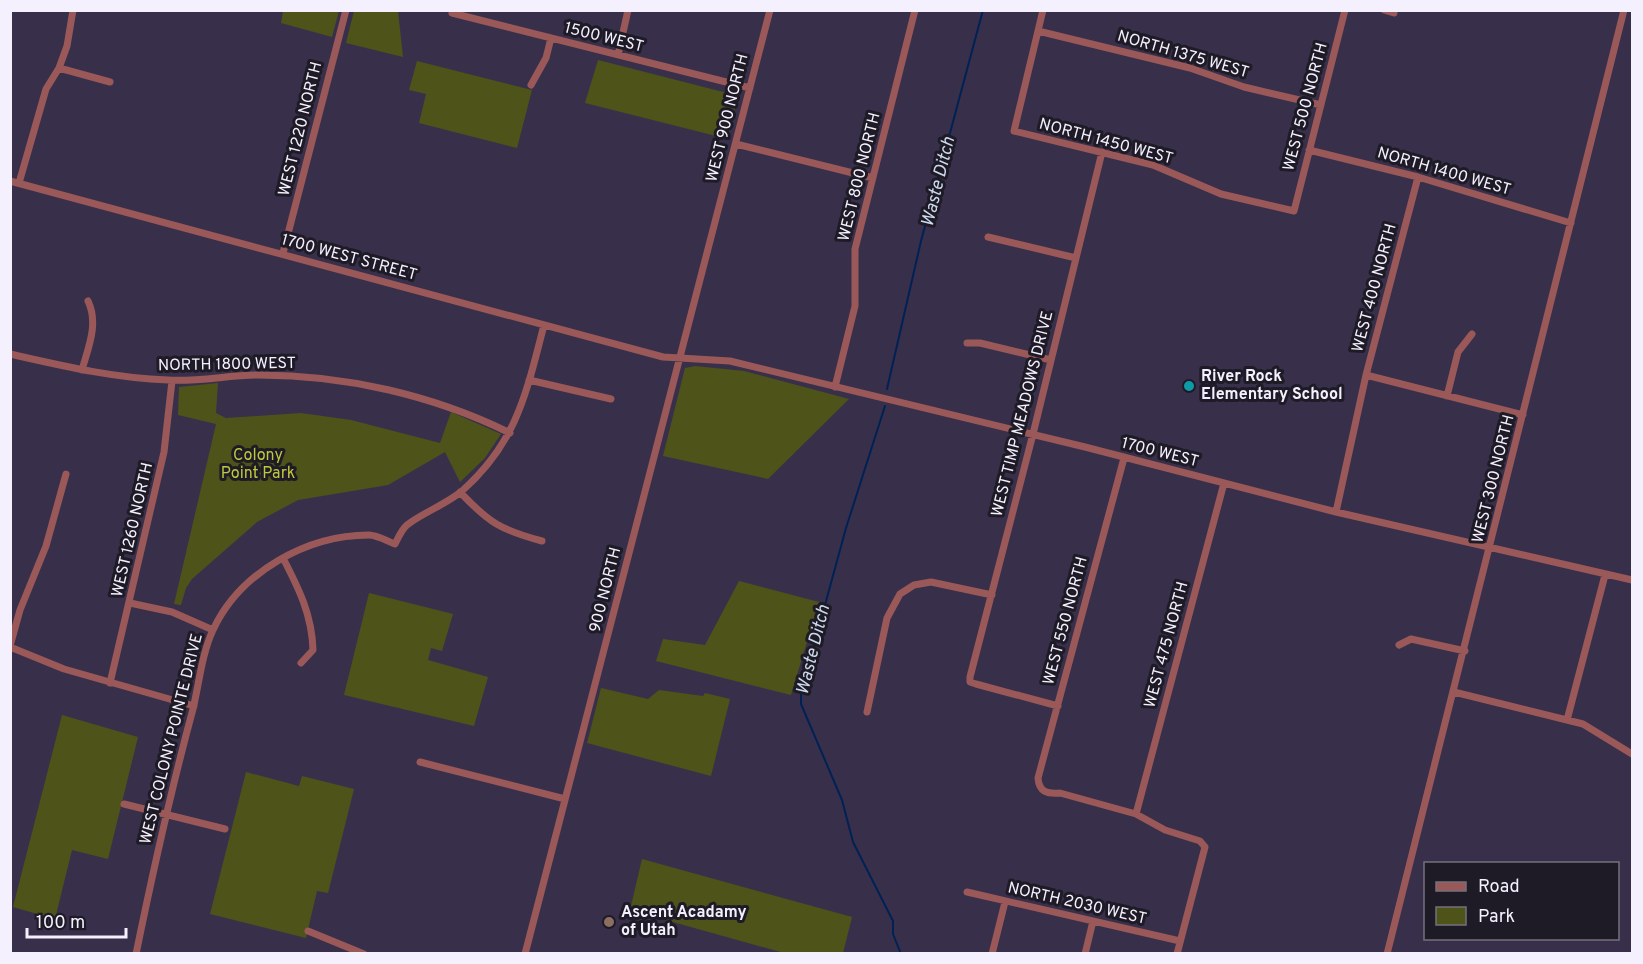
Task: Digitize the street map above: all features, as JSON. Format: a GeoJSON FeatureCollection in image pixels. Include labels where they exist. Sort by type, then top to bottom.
{"type":"FeatureCollection","features":[{"type":"Feature","properties":{"kind":"street"},"geometry":{"type":"LineString","coordinates":[[19,183],[46,89],[59,68],[67,46],[74,10]]}},
{"type":"Feature","properties":{"kind":"street","name":"WEST 1220 NORTH"},"geometry":{"type":"LineString","coordinates":[[283,254],[346,10]]}},
{"type":"Feature","properties":{"kind":"street"},"geometry":{"type":"LineString","coordinates":[[618,55],[628,10]]}},
{"type":"Feature","properties":{"kind":"street","name":"WEST 900 NORTH"},"geometry":{"type":"LineString","coordinates":[[713,233],[770,10]]}},
{"type":"Feature","properties":{"kind":"street","name":"WEST 800 NORTH"},"geometry":{"type":"LineString","coordinates":[[835,387],[855,306],[855,249],[915,10]]}},
{"type":"Feature","properties":{"kind":"street"},"geometry":{"type":"LineString","coordinates":[[1038,31],[1043,10]]}},
{"type":"Feature","properties":{"kind":"street","name":"WEST 500 NORTH"},"geometry":{"type":"LineString","coordinates":[[1294,211],[1346,10]]}},
{"type":"Feature","properties":{"kind":"street"},"geometry":{"type":"LineString","coordinates":[[1384,10],[1394,13]]}},
{"type":"Feature","properties":{"kind":"street","name":"WEST 300 NORTH"},"geometry":{"type":"LineString","coordinates":[[1387,954],[1465,651],[1624,10]]}},
{"type":"Feature","properties":{"kind":"street","name":"1500 WEST"},"geometry":{"type":"LineString","coordinates":[[453,12],[750,88]]}},
{"type":"Feature","properties":{"kind":"street","name":"NORTH 1375 WEST"},"geometry":{"type":"LineString","coordinates":[[1038,31],[1190,68],[1244,87],[1321,105]]}},
{"type":"Feature","properties":{"kind":"street","name":"NORTH 1450 WEST"},"geometry":{"type":"LineString","coordinates":[[1038,31],[1014,131],[1154,165],[1221,194],[1294,211]]}},
{"type":"Feature","properties":{"kind":"street"},"geometry":{"type":"LineString","coordinates":[[531,85],[546,58],[551,38]]}},
{"type":"Feature","properties":{"kind":"street"},"geometry":{"type":"LineString","coordinates":[[59,68],[110,82]]}},
{"type":"Feature","properties":{"kind":"street"},"geometry":{"type":"LineString","coordinates":[[736,144],[873,178]]}},
{"type":"Feature","properties":{"kind":"street","name":"NORTH 1400 WEST"},"geometry":{"type":"LineString","coordinates":[[1309,150],[1418,177],[1571,223]]}},
{"type":"Feature","properties":{"kind":"street","name":"WEST TIMP MEADOWS DRIVE"},"geometry":{"type":"LineString","coordinates":[[1058,706],[970,682],[1102,152]]}},
{"type":"Feature","properties":{"kind":"street","name":"WEST 400 NORTH"},"geometry":{"type":"LineString","coordinates":[[1336,512],[1366,375],[1418,177]]}},
{"type":"Feature","properties":{"kind":"street","name":"1700 WEST STREET"},"geometry":{"type":"LineString","coordinates":[[10,181],[663,357],[681,359]]}},
{"type":"Feature","properties":{"kind":"street","name":"900 NORTH"},"geometry":{"type":"LineString","coordinates":[[525,954],[713,233]]}},
{"type":"Feature","properties":{"kind":"street"},"geometry":{"type":"LineString","coordinates":[[988,237],[1076,258]]}},
{"type":"Feature","properties":{"kind":"street"},"geometry":{"type":"LineString","coordinates":[[82,370],[94,326],[94,312],[88,302]]}},
{"type":"Feature","properties":{"kind":"street","name":"WEST COLONY POINTE DRIVE"},"geometry":{"type":"LineString","coordinates":[[136,954],[165,814],[213,630],[234,598],[257,575],[283,558],[305,547],[371,535],[395,544],[405,526],[435,510],[460,492],[491,462],[510,433],[521,408],[544,325]]}},
{"type":"Feature","properties":{"kind":"street"},"geometry":{"type":"LineString","coordinates":[[1447,396],[1458,352],[1472,334]]}},
{"type":"Feature","properties":{"kind":"street"},"geometry":{"type":"LineString","coordinates":[[967,343],[980,343],[1051,360]]}},
{"type":"Feature","properties":{"kind":"street","name":"NORTH 1800 WEST"},"geometry":{"type":"LineString","coordinates":[[10,354],[125,378],[171,381],[258,375],[357,383],[451,407],[510,433]]}},
{"type":"Feature","properties":{"kind":"street","name":"1700 WEST"},"geometry":{"type":"LineString","coordinates":[[681,359],[730,361],[1033,434],[1336,512],[1632,580]]}},
{"type":"Feature","properties":{"kind":"street"},"geometry":{"type":"LineString","coordinates":[[1366,375],[1523,415]]}},
{"type":"Feature","properties":{"kind":"street"},"geometry":{"type":"LineString","coordinates":[[529,380],[611,399]]}},
{"type":"Feature","properties":{"kind":"street","name":"WEST 1260 NORTH"},"geometry":{"type":"LineString","coordinates":[[110,682],[164,452],[171,381]]}},
{"type":"Feature","properties":{"kind":"street","name":"WEST 550 NORTH"},"geometry":{"type":"LineString","coordinates":[[1124,458],[1038,778],[1043,791],[1136,814]]}},
{"type":"Feature","properties":{"kind":"street"},"geometry":{"type":"LineString","coordinates":[[66,474],[46,546],[20,610],[10,646],[64,669],[194,706]]}},
{"type":"Feature","properties":{"kind":"street","name":"WEST 475 NORTH"},"geometry":{"type":"LineString","coordinates":[[1136,814],[1224,483]]}},
{"type":"Feature","properties":{"kind":"street"},"geometry":{"type":"LineString","coordinates":[[460,492],[485,518],[508,532],[542,541]]}},
{"type":"Feature","properties":{"kind":"street"},"geometry":{"type":"LineString","coordinates":[[283,558],[305,601],[312,627],[313,650],[301,663]]}},
{"type":"Feature","properties":{"kind":"street"},"geometry":{"type":"LineString","coordinates":[[1567,720],[1605,575]]}},
{"type":"Feature","properties":{"kind":"street"},"geometry":{"type":"LineString","coordinates":[[867,712],[890,608],[906,589],[922,583],[938,582],[992,595]]}},
{"type":"Feature","properties":{"kind":"street"},"geometry":{"type":"LineString","coordinates":[[130,603],[172,612],[213,630]]}},
{"type":"Feature","properties":{"kind":"street"},"geometry":{"type":"LineString","coordinates":[[1399,645],[1411,639],[1465,651]]}},
{"type":"Feature","properties":{"kind":"street"},"geometry":{"type":"LineString","coordinates":[[1454,692],[1583,724],[1632,754]]}},
{"type":"Feature","properties":{"kind":"street"},"geometry":{"type":"LineString","coordinates":[[420,762],[565,799]]}},
{"type":"Feature","properties":{"kind":"street"},"geometry":{"type":"LineString","coordinates":[[124,804],[225,829]]}},
{"type":"Feature","properties":{"kind":"street"},"geometry":{"type":"LineString","coordinates":[[1136,814],[1165,830],[1200,841],[1205,847],[1177,954]]}},
{"type":"Feature","properties":{"kind":"street","name":"NORTH 2030 WEST"},"geometry":{"type":"LineString","coordinates":[[967,892],[1180,941]]}},
{"type":"Feature","properties":{"kind":"street"},"geometry":{"type":"LineString","coordinates":[[992,954],[1005,902]]}},
{"type":"Feature","properties":{"kind":"street"},"geometry":{"type":"LineString","coordinates":[[1085,954],[1093,921]]}},
{"type":"Feature","properties":{"kind":"street"},"geometry":{"type":"LineString","coordinates":[[308,931],[364,954]]}},
{"type":"Feature","properties":{"kind":"green space"},"geometry":{"type":"Polygon","coordinates":[[[283,10],[339,11],[332,37],[281,23],[283,10]]]}},
{"type":"Feature","properties":{"kind":"green space"},"geometry":{"type":"Polygon","coordinates":[[[354,11],[398,11],[403,57],[346,43],[354,11]]]}},
{"type":"Feature","properties":{"kind":"green space"},"geometry":{"type":"Polygon","coordinates":[[[598,60],[735,95],[737,99],[728,139],[585,103],[598,60]]]}},
{"type":"Feature","properties":{"kind":"green space"},"geometry":{"type":"Polygon","coordinates":[[[417,61],[532,90],[517,148],[419,123],[426,94],[409,90],[417,61]]]}},
{"type":"Feature","properties":{"kind":"green space"},"geometry":{"type":"Polygon","coordinates":[[[695,366],[744,371],[849,399],[768,479],[663,456],[685,368],[695,366]]]}},
{"type":"Feature","properties":{"kind":"green space","name":"Colony Point Park"},"geometry":{"type":"Polygon","coordinates":[[[218,383],[216,413],[226,418],[301,413],[351,420],[440,443],[451,412],[501,434],[485,458],[460,482],[445,452],[388,485],[298,500],[257,522],[192,579],[186,588],[181,605],[174,604],[216,424],[178,415],[179,387],[218,383]]]}},
{"type":"Feature","properties":{"kind":"green space"},"geometry":{"type":"Polygon","coordinates":[[[739,581],[819,602],[791,695],[656,661],[663,639],[705,645],[739,581]]]}},
{"type":"Feature","properties":{"kind":"green space"},"geometry":{"type":"Polygon","coordinates":[[[369,593],[453,614],[442,651],[431,648],[428,660],[488,677],[474,726],[344,695],[369,593]]]}},
{"type":"Feature","properties":{"kind":"green space"},"geometry":{"type":"Polygon","coordinates":[[[601,688],[648,699],[659,690],[703,696],[705,693],[730,699],[711,776],[587,743],[601,688]]]}},
{"type":"Feature","properties":{"kind":"green space"},"geometry":{"type":"Polygon","coordinates":[[[62,715],[138,737],[108,859],[72,850],[55,919],[13,907],[62,715]]]}},
{"type":"Feature","properties":{"kind":"green space"},"geometry":{"type":"Polygon","coordinates":[[[246,772],[299,786],[302,776],[354,789],[328,893],[317,891],[306,938],[210,914],[246,772]]]}},
{"type":"Feature","properties":{"kind":"green space"},"geometry":{"type":"Polygon","coordinates":[[[642,859],[852,917],[843,953],[784,953],[630,910],[642,859]]]}},
{"type":"Feature","properties":{"kind":"waterway","name":"Waste Ditch"},"geometry":{"type":"LineString","coordinates":[[887,389],[921,241],[983,10]]}},
{"type":"Feature","properties":{"kind":"waterway","name":"Waste Ditch"},"geometry":{"type":"LineString","coordinates":[[885,406],[846,528],[801,693],[801,704],[842,800],[853,842],[893,921],[893,934],[901,954]]}},
{"type":"Feature","properties":{"kind":"place","name":"River Rock Elementary School"},"geometry":{"type":"Point","coordinates":[1189,386]}},
{"type":"Feature","properties":{"kind":"place","name":"Ascent Acadamy of Utah"},"geometry":{"type":"Point","coordinates":[609,922]}}]}
